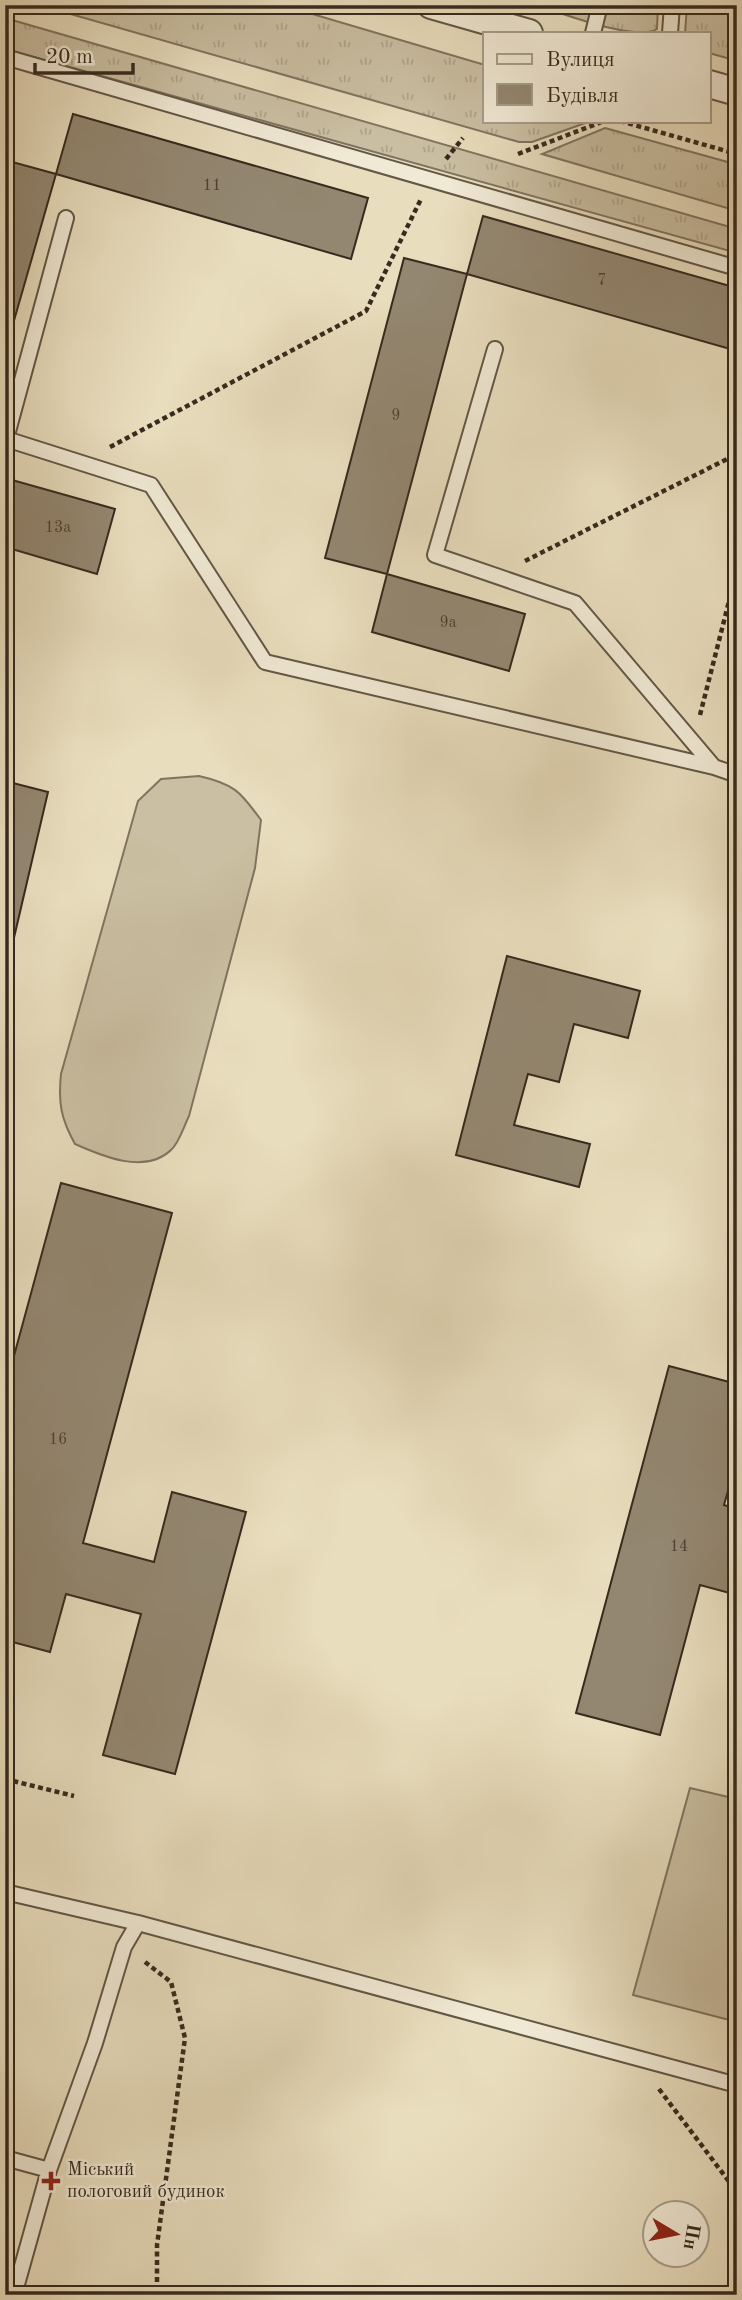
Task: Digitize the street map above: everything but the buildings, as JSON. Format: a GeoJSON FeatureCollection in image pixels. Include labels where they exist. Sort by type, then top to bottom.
{"type":"FeatureCollection","features":[{"type":"Feature","properties":{"kind":"street"},"geometry":{"type":"LineString","coordinates":[[431,5],[525,32]]}},
{"type":"Feature","properties":{"kind":"street"},"geometry":{"type":"LineString","coordinates":[[710,84],[737,92]]}},
{"type":"Feature","properties":{"kind":"lane"},"geometry":{"type":"LineString","coordinates":[[593,32],[600,5]]}},
{"type":"Feature","properties":{"kind":"lane"},"geometry":{"type":"LineString","coordinates":[[670,32],[672,5]]}},
{"type":"Feature","properties":{"kind":"lane"},"geometry":{"type":"LineString","coordinates":[[5,57],[737,268]]}},
{"type":"Feature","properties":{"kind":"lane"},"geometry":{"type":"LineString","coordinates":[[66,218],[6,439],[151,485],[265,662],[714,767],[737,775]]}},
{"type":"Feature","properties":{"kind":"lane"},"geometry":{"type":"LineString","coordinates":[[495,349],[435,555],[575,603],[714,767]]}},
{"type":"Feature","properties":{"kind":"lane"},"geometry":{"type":"LineString","coordinates":[[5,1892],[138,1923],[737,2085]]}},
{"type":"Feature","properties":{"kind":"lane"},"geometry":{"type":"LineString","coordinates":[[14,2295],[49,2169],[94,2043],[124,1947],[138,1923]]}},
{"type":"Feature","properties":{"kind":"lane"},"geometry":{"type":"LineString","coordinates":[[5,2158],[49,2169]]}},
{"type":"Feature","properties":{"kind":"path"},"geometry":{"type":"LineString","coordinates":[[518,155],[601,122]]}},
{"type":"Feature","properties":{"kind":"path"},"geometry":{"type":"LineString","coordinates":[[624,122],[737,154]]}},
{"type":"Feature","properties":{"kind":"path"},"geometry":{"type":"LineString","coordinates":[[81,463],[366,311],[430,180],[463,138]]}},
{"type":"Feature","properties":{"kind":"path"},"geometry":{"type":"LineString","coordinates":[[496,576],[737,454]]}},
{"type":"Feature","properties":{"kind":"path"},"geometry":{"type":"LineString","coordinates":[[693,742],[737,570]]}},
{"type":"Feature","properties":{"kind":"path"},"geometry":{"type":"LineString","coordinates":[[5,1779],[74,1796]]}},
{"type":"Feature","properties":{"kind":"path"},"geometry":{"type":"LineString","coordinates":[[124,1947],[172,1982],[185,2038],[158,2245],[157,2295]]}},
{"type":"Feature","properties":{"kind":"path"},"geometry":{"type":"LineString","coordinates":[[650,2082],[661,2090],[737,2192]]}},
{"type":"Feature","properties":{"kind":"green space"},"geometry":{"type":"Polygon","coordinates":[[[39,5],[282,5],[483,64],[483,122],[588,122],[532,142],[519,142],[39,5]]]}},
{"type":"Feature","properties":{"kind":"green space"},"geometry":{"type":"Polygon","coordinates":[[[536,5],[658,5],[657,29],[633,32],[616,29],[536,5]]]}},
{"type":"Feature","properties":{"kind":"green space"},"geometry":{"type":"Polygon","coordinates":[[[687,5],[737,5],[737,61],[710,53],[710,32],[685,32],[687,5]]]}},
{"type":"Feature","properties":{"kind":"green space"},"geometry":{"type":"Polygon","coordinates":[[[5,18],[737,229],[737,253],[5,49],[5,18]]]}},
{"type":"Feature","properties":{"kind":"green space"},"geometry":{"type":"Polygon","coordinates":[[[605,128],[735,164],[737,211],[542,154],[605,128]]]}},
{"type":"Feature","properties":{"kind":"green space"},"geometry":{"type":"Polygon","coordinates":[[[199,776],[235,790],[261,820],[255,868],[189,1116],[181,1134],[174,1147],[161,1157],[149,1161],[123,1161],[75,1144],[66,1127],[62,1110],[61,1074],[138,801],[161,779],[199,776]]]}},
{"type":"Feature","properties":{"kind":"green space"},"geometry":{"type":"Polygon","coordinates":[[[690,1788],[737,1799],[737,2022],[633,1995],[690,1788]]]}},
{"type":"Feature","properties":{"kind":"place","name":"Міський пологовий будинок"},"geometry":{"type":"Point","coordinates":[51,2181]}}]}
